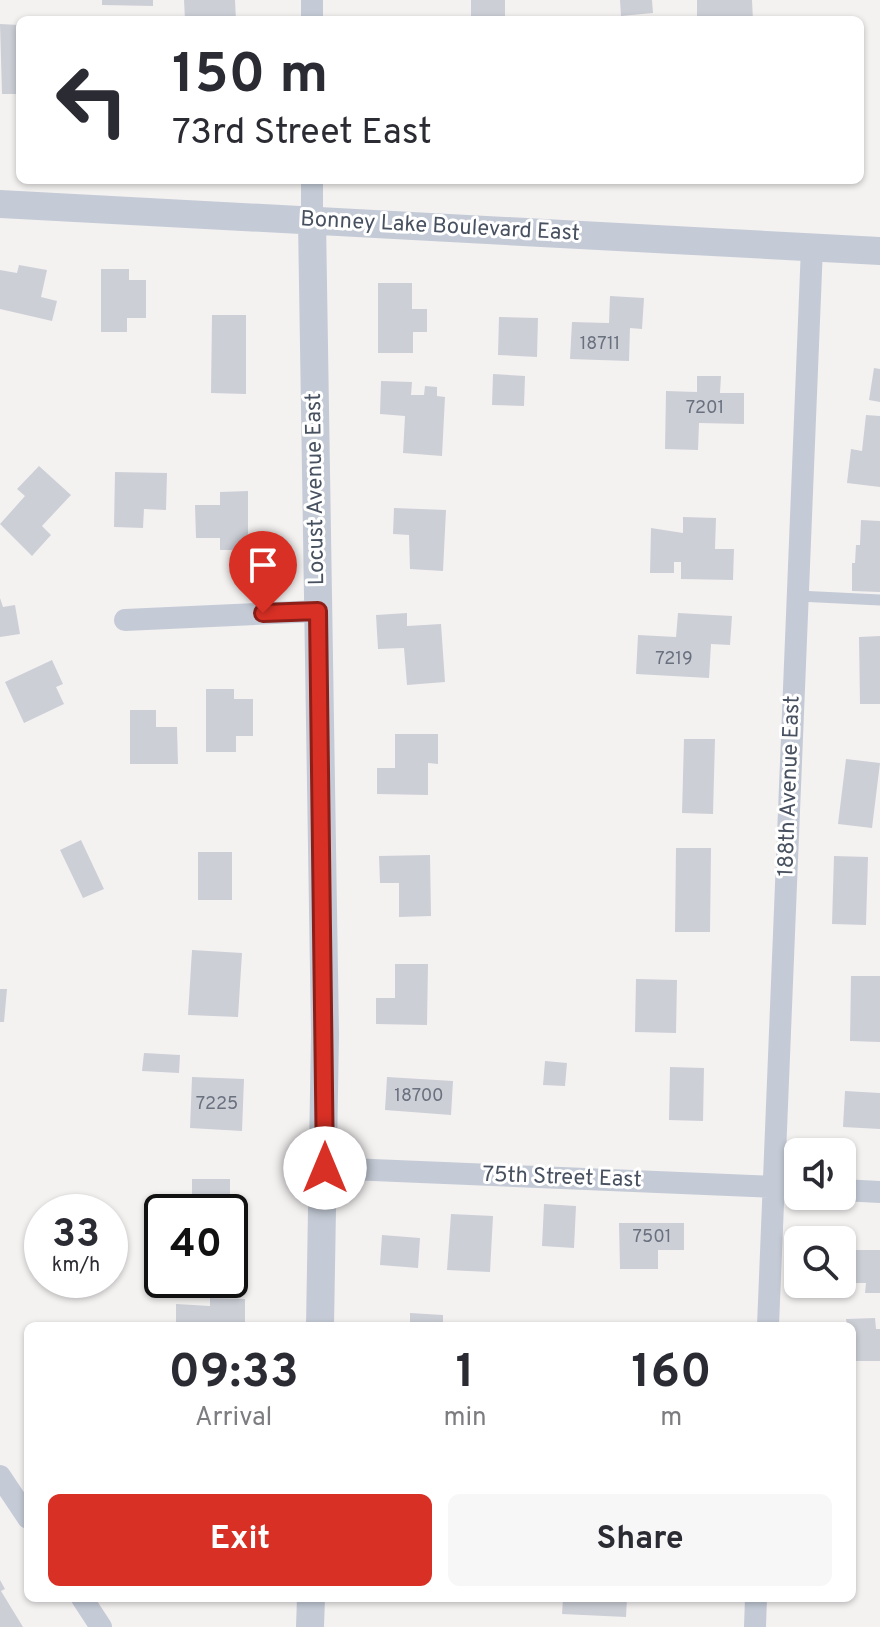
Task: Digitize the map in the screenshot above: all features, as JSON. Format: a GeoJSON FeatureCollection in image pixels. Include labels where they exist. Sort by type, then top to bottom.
{"type":"FeatureCollection","features":[{"type":"Feature","properties":{"kind":"street","name":"Locust Avenue East"},"geometry":{"type":"LineString","coordinates":[[312,184],[325,1168],[320,1322]]}},
{"type":"Feature","properties":{"kind":"street","name":"Bonney Lake Boulevard East"},"geometry":{"type":"LineString","coordinates":[[0,204],[880,251]]}},
{"type":"Feature","properties":{"kind":"street","name":"188th Avenue East"},"geometry":{"type":"LineString","coordinates":[[768,1322],[812,247]]}},
{"type":"Feature","properties":{"kind":"street"},"geometry":{"type":"LineString","coordinates":[[125,620],[318,611]]}},
{"type":"Feature","properties":{"kind":"street","name":"75th Street East"},"geometry":{"type":"LineString","coordinates":[[325,1168],[784,1187]]}},
{"type":"Feature","properties":{"kind":"street"},"geometry":{"type":"LineString","coordinates":[[856,1191],[880,1192]]}},
{"type":"Feature","properties":{"kind":"street"},"geometry":{"type":"LineString","coordinates":[[0,1476],[24,1512]]}},
{"type":"Feature","properties":{"kind":"street"},"geometry":{"type":"LineString","coordinates":[[85,1602],[101,1627]]}},
{"type":"Feature","properties":{"kind":"street"},"geometry":{"type":"LineString","coordinates":[[310,1627],[311,1602]]}},
{"type":"Feature","properties":{"kind":"street"},"geometry":{"type":"LineString","coordinates":[[755,1627],[756,1602]]}},
{"type":"Feature","properties":{"kind":"lane"},"geometry":{"type":"LineString","coordinates":[[798,596],[880,600]]}},
{"type":"Feature","properties":{"kind":"building"},"geometry":{"type":"Polygon","coordinates":[[[102,0],[153,0],[153,6],[102,5],[102,0]]]}},
{"type":"Feature","properties":{"kind":"building"},"geometry":{"type":"Polygon","coordinates":[[[184,0],[235,0],[236,16],[185,16],[184,0]]]}},
{"type":"Feature","properties":{"kind":"building"},"geometry":{"type":"Polygon","coordinates":[[[471,0],[505,0],[505,16],[471,16],[471,0]]]}},
{"type":"Feature","properties":{"kind":"building"},"geometry":{"type":"Polygon","coordinates":[[[620,0],[652,0],[653,13],[621,16],[620,0]]]}},
{"type":"Feature","properties":{"kind":"building"},"geometry":{"type":"Polygon","coordinates":[[[697,0],[752,0],[753,16],[697,16],[697,0]]]}},
{"type":"Feature","properties":{"kind":"building"},"geometry":{"type":"Polygon","coordinates":[[[0,24],[16,25],[16,94],[2,94],[0,24]]]}},
{"type":"Feature","properties":{"kind":"building"},"geometry":{"type":"Polygon","coordinates":[[[19,265],[47,270],[41,297],[57,301],[52,321],[0,309],[0,270],[17,273],[19,265]]]}},
{"type":"Feature","properties":{"kind":"building"},"geometry":{"type":"Polygon","coordinates":[[[101,269],[129,269],[129,280],[146,280],[146,318],[127,318],[127,332],[101,332],[101,269]]]}},
{"type":"Feature","properties":{"kind":"building"},"geometry":{"type":"Polygon","coordinates":[[[378,283],[412,283],[412,309],[427,309],[427,332],[413,332],[413,353],[378,353],[378,283]]]}},
{"type":"Feature","properties":{"kind":"building"},"geometry":{"type":"Polygon","coordinates":[[[610,296],[644,298],[642,329],[630,328],[629,361],[570,359],[572,322],[609,323],[610,296]]]}},
{"type":"Feature","properties":{"kind":"building"},"geometry":{"type":"Polygon","coordinates":[[[212,315],[246,315],[246,394],[211,393],[212,315]]]}},
{"type":"Feature","properties":{"kind":"building"},"geometry":{"type":"Polygon","coordinates":[[[499,317],[538,318],[537,357],[498,355],[499,317]]]}},
{"type":"Feature","properties":{"kind":"building"},"geometry":{"type":"Polygon","coordinates":[[[874,368],[880,369],[880,402],[869,400],[874,368]]]}},
{"type":"Feature","properties":{"kind":"building"},"geometry":{"type":"Polygon","coordinates":[[[493,374],[525,376],[524,406],[492,405],[493,374]]]}},
{"type":"Feature","properties":{"kind":"building"},"geometry":{"type":"Polygon","coordinates":[[[697,376],[721,376],[720,393],[744,393],[744,424],[699,423],[698,450],[665,449],[666,391],[697,392],[697,376]]]}},
{"type":"Feature","properties":{"kind":"building"},"geometry":{"type":"Polygon","coordinates":[[[381,381],[412,382],[411,395],[424,395],[425,386],[437,387],[437,396],[445,397],[442,456],[403,453],[405,416],[380,414],[381,381]]]}},
{"type":"Feature","properties":{"kind":"building"},"geometry":{"type":"Polygon","coordinates":[[[866,415],[880,416],[880,487],[847,483],[851,449],[862,451],[866,415]]]}},
{"type":"Feature","properties":{"kind":"building"},"geometry":{"type":"Polygon","coordinates":[[[39,466],[71,495],[42,526],[51,535],[32,556],[0,524],[25,496],[17,489],[39,466]]]}},
{"type":"Feature","properties":{"kind":"building"},"geometry":{"type":"Polygon","coordinates":[[[115,472],[167,473],[166,510],[144,509],[143,528],[114,527],[115,472]]]}},
{"type":"Feature","properties":{"kind":"building"},"geometry":{"type":"Polygon","coordinates":[[[248,491],[248,550],[220,550],[220,538],[196,538],[195,505],[220,505],[220,492],[248,491]]]}},
{"type":"Feature","properties":{"kind":"building"},"geometry":{"type":"Polygon","coordinates":[[[394,508],[446,510],[443,571],[410,569],[409,535],[393,534],[394,508]]]}},
{"type":"Feature","properties":{"kind":"building"},"geometry":{"type":"Polygon","coordinates":[[[683,517],[716,518],[715,549],[734,549],[733,580],[681,579],[681,562],[674,562],[674,573],[650,573],[651,528],[683,533],[683,517]]]}},
{"type":"Feature","properties":{"kind":"building"},"geometry":{"type":"Polygon","coordinates":[[[861,520],[880,521],[880,592],[852,591],[852,563],[855,563],[856,545],[860,545],[861,520]]]}},
{"type":"Feature","properties":{"kind":"building"},"geometry":{"type":"Polygon","coordinates":[[[0,598],[3,607],[15,605],[20,634],[0,637],[0,598]]]}},
{"type":"Feature","properties":{"kind":"building"},"geometry":{"type":"Polygon","coordinates":[[[407,613],[407,626],[441,624],[445,682],[407,685],[404,648],[378,649],[376,615],[407,613]]]}},
{"type":"Feature","properties":{"kind":"building"},"geometry":{"type":"Polygon","coordinates":[[[678,613],[732,616],[730,645],[711,644],[709,678],[636,674],[638,635],[676,637],[678,613]]]}},
{"type":"Feature","properties":{"kind":"building"},"geometry":{"type":"Polygon","coordinates":[[[880,636],[880,704],[860,704],[859,637],[880,636]]]}},
{"type":"Feature","properties":{"kind":"building"},"geometry":{"type":"Polygon","coordinates":[[[52,660],[63,684],[56,687],[64,704],[24,723],[5,682],[52,660]]]}},
{"type":"Feature","properties":{"kind":"building"},"geometry":{"type":"Polygon","coordinates":[[[206,689],[234,689],[234,699],[253,699],[253,736],[236,736],[236,752],[206,752],[206,689]]]}},
{"type":"Feature","properties":{"kind":"building"},"geometry":{"type":"Polygon","coordinates":[[[130,710],[156,710],[156,727],[177,727],[178,764],[130,764],[130,710]]]}},
{"type":"Feature","properties":{"kind":"building"},"geometry":{"type":"Polygon","coordinates":[[[395,734],[438,734],[438,764],[428,763],[428,795],[377,794],[377,768],[395,768],[395,734]]]}},
{"type":"Feature","properties":{"kind":"building"},"geometry":{"type":"Polygon","coordinates":[[[684,739],[715,739],[713,814],[682,813],[684,739]]]}},
{"type":"Feature","properties":{"kind":"building"},"geometry":{"type":"Polygon","coordinates":[[[846,759],[880,763],[872,828],[838,824],[846,759]]]}},
{"type":"Feature","properties":{"kind":"building"},"geometry":{"type":"Polygon","coordinates":[[[81,840],[104,889],[83,898],[60,850],[81,840]]]}},
{"type":"Feature","properties":{"kind":"building"},"geometry":{"type":"Polygon","coordinates":[[[676,848],[711,848],[710,932],[675,932],[676,848]]]}},
{"type":"Feature","properties":{"kind":"building"},"geometry":{"type":"Polygon","coordinates":[[[198,852],[232,852],[232,900],[198,900],[198,852]]]}},
{"type":"Feature","properties":{"kind":"building"},"geometry":{"type":"Polygon","coordinates":[[[430,855],[431,916],[399,917],[399,883],[380,883],[379,856],[430,855]]]}},
{"type":"Feature","properties":{"kind":"building"},"geometry":{"type":"Polygon","coordinates":[[[834,856],[868,857],[866,925],[832,924],[834,856]]]}},
{"type":"Feature","properties":{"kind":"building"},"geometry":{"type":"Polygon","coordinates":[[[192,950],[242,953],[238,1017],[188,1015],[192,950]]]}},
{"type":"Feature","properties":{"kind":"building"},"geometry":{"type":"Polygon","coordinates":[[[395,964],[428,964],[427,1025],[376,1024],[376,998],[395,998],[395,964]]]}},
{"type":"Feature","properties":{"kind":"building"},"geometry":{"type":"Polygon","coordinates":[[[851,976],[880,976],[880,1042],[850,1041],[851,976]]]}},
{"type":"Feature","properties":{"kind":"building"},"geometry":{"type":"Polygon","coordinates":[[[636,979],[677,980],[676,1033],[635,1032],[636,979]]]}},
{"type":"Feature","properties":{"kind":"building"},"geometry":{"type":"Polygon","coordinates":[[[0,989],[7,989],[4,1022],[0,1022],[0,989]]]}},
{"type":"Feature","properties":{"kind":"building"},"geometry":{"type":"Polygon","coordinates":[[[144,1053],[180,1055],[179,1073],[142,1071],[144,1053]]]}},
{"type":"Feature","properties":{"kind":"building"},"geometry":{"type":"Polygon","coordinates":[[[545,1061],[567,1063],[565,1086],[543,1085],[545,1061]]]}},
{"type":"Feature","properties":{"kind":"building"},"geometry":{"type":"Polygon","coordinates":[[[670,1067],[704,1068],[703,1121],[669,1120],[670,1067]]]}},
{"type":"Feature","properties":{"kind":"building"},"geometry":{"type":"Polygon","coordinates":[[[192,1077],[244,1079],[242,1131],[190,1128],[192,1077]]]}},
{"type":"Feature","properties":{"kind":"building"},"geometry":{"type":"Polygon","coordinates":[[[387,1077],[453,1081],[451,1115],[385,1110],[387,1077]]]}},
{"type":"Feature","properties":{"kind":"building"},"geometry":{"type":"Polygon","coordinates":[[[845,1091],[880,1093],[880,1129],[843,1127],[845,1091]]]}},
{"type":"Feature","properties":{"kind":"building"},"geometry":{"type":"Polygon","coordinates":[[[192,1179],[230,1179],[230,1194],[192,1194],[192,1179]]]}},
{"type":"Feature","properties":{"kind":"building"},"geometry":{"type":"Polygon","coordinates":[[[544,1204],[576,1206],[574,1248],[542,1246],[544,1204]]]}},
{"type":"Feature","properties":{"kind":"building"},"geometry":{"type":"Polygon","coordinates":[[[451,1214],[493,1216],[490,1272],[447,1270],[451,1214]]]}},
{"type":"Feature","properties":{"kind":"building"},"geometry":{"type":"Polygon","coordinates":[[[619,1223],[684,1223],[684,1250],[658,1250],[658,1269],[620,1269],[619,1223]]]}},
{"type":"Feature","properties":{"kind":"building"},"geometry":{"type":"Polygon","coordinates":[[[382,1235],[420,1238],[418,1268],[380,1265],[382,1235]]]}},
{"type":"Feature","properties":{"kind":"building"},"geometry":{"type":"Polygon","coordinates":[[[856,1250],[880,1250],[880,1293],[865,1293],[866,1283],[856,1283],[856,1250]]]}},
{"type":"Feature","properties":{"kind":"building"},"geometry":{"type":"Polygon","coordinates":[[[210,1298],[245,1299],[245,1322],[176,1322],[176,1304],[210,1306],[210,1298]]]}},
{"type":"Feature","properties":{"kind":"building"},"geometry":{"type":"Polygon","coordinates":[[[410,1313],[443,1315],[443,1322],[410,1322],[410,1313]]]}},
{"type":"Feature","properties":{"kind":"building"},"geometry":{"type":"Polygon","coordinates":[[[875,1318],[876,1329],[880,1329],[880,1361],[856,1361],[856,1322],[846,1322],[846,1319],[875,1318]]]}},
{"type":"Feature","properties":{"kind":"building"},"geometry":{"type":"Polygon","coordinates":[[[0,1580],[5,1589],[1,1591],[23,1627],[0,1627],[0,1580]]]}},
{"type":"Feature","properties":{"kind":"building"},"geometry":{"type":"Polygon","coordinates":[[[563,1602],[627,1602],[626,1617],[562,1614],[563,1602]]]}},
{"type":"Feature","properties":{"kind":"route"},"geometry":{"type":"LineString","coordinates":[[263,613],[318,611],[325,1168]]}}]}
